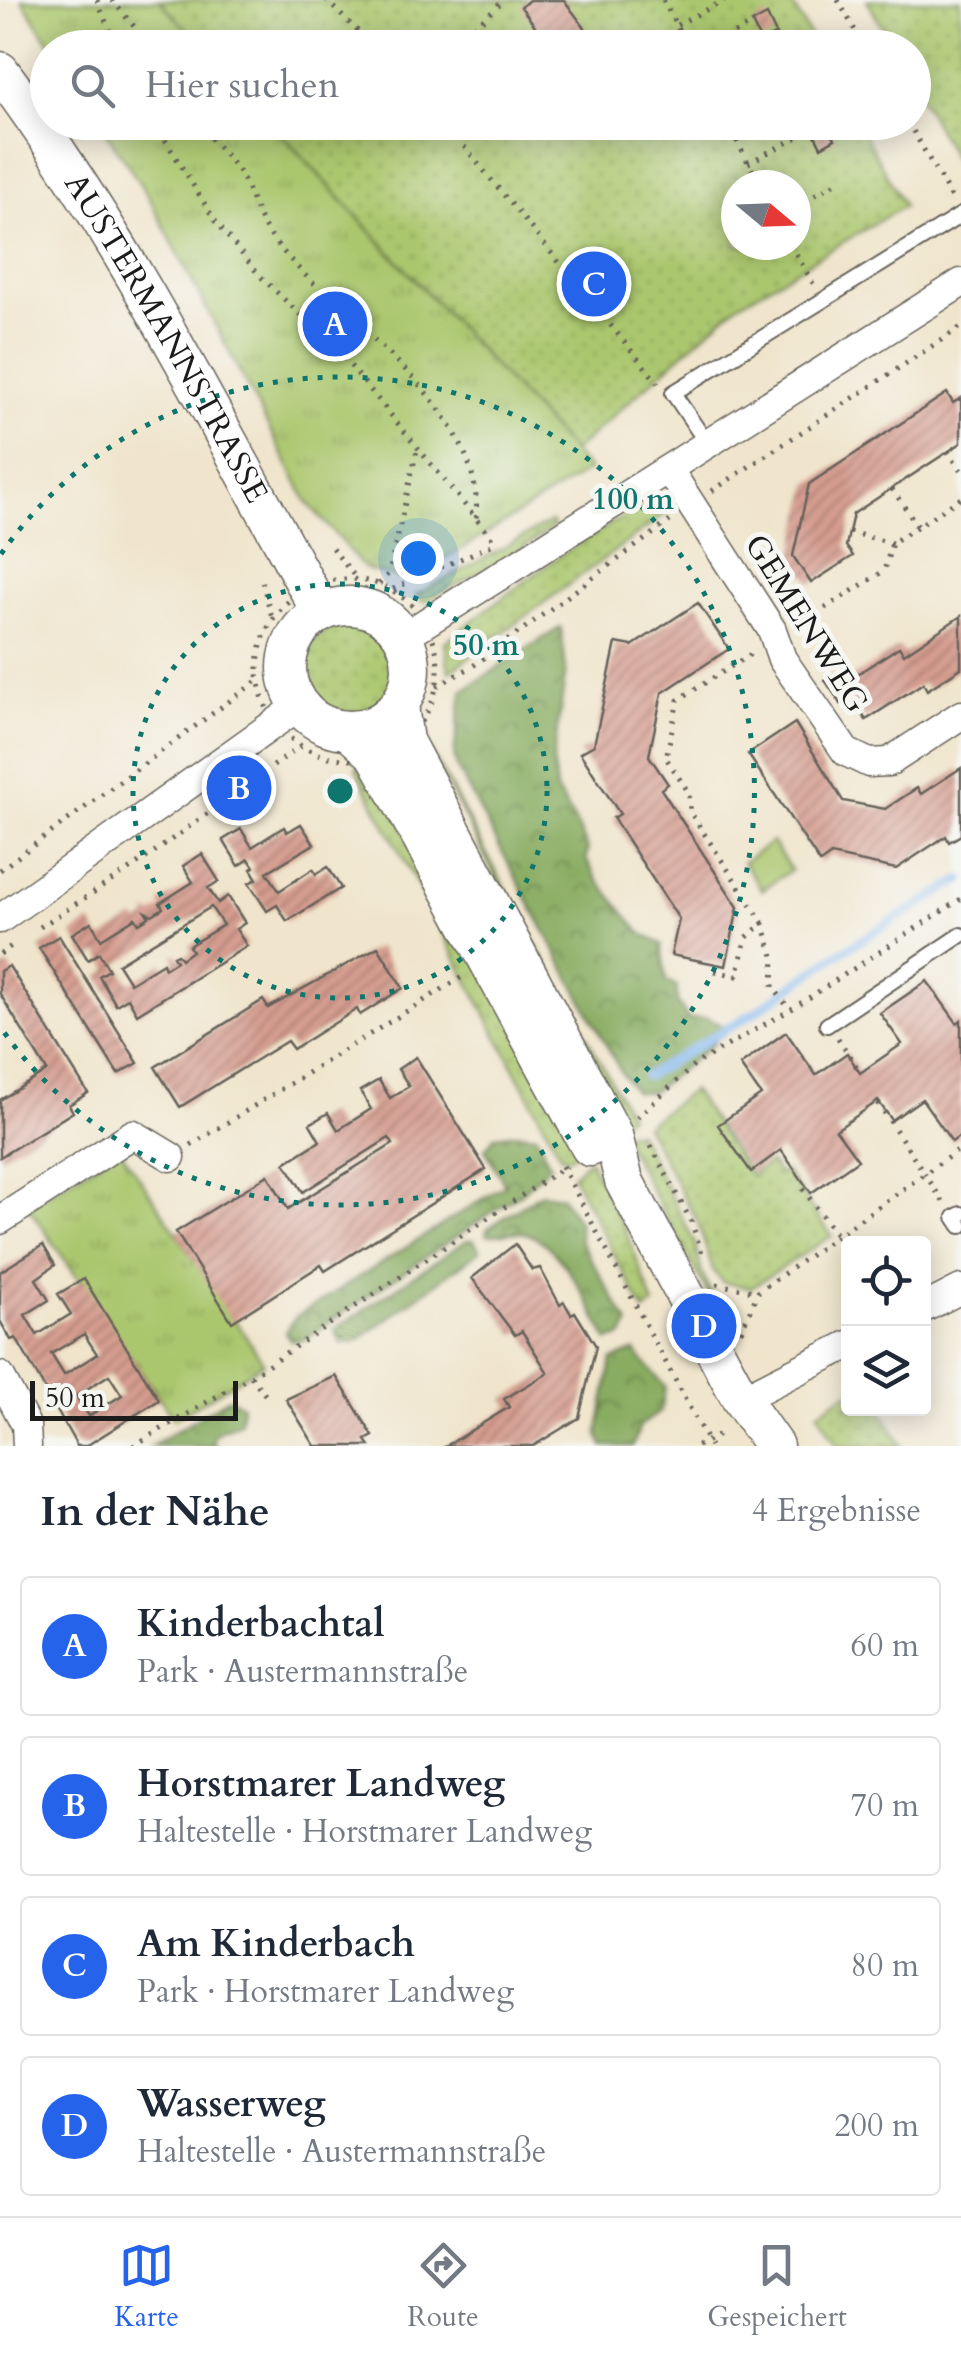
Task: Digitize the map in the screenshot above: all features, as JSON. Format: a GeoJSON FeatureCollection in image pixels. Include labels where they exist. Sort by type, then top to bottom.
{"type":"FeatureCollection","features":[{"type":"Feature","properties":{"kind":"main road","name":"AUSTERMANNSTRASSE"},"geometry":{"type":"LineString","coordinates":[[0,71],[30,112]]}},
{"type":"Feature","properties":{"kind":"main road","name":"AUSTERMANNSTRASSE"},"geometry":{"type":"LineString","coordinates":[[50,140],[155,307],[321,612]]}},
{"type":"Feature","properties":{"kind":"main road"},"geometry":{"type":"LineString","coordinates":[[613,1134],[376,755],[345,745],[330,728],[299,706],[287,672],[288,654],[295,637],[321,612],[358,606],[392,622],[403,637],[411,672],[399,706],[404,741],[613,1134],[624,1181],[741,1400],[774,1446]]}},
{"type":"Feature","properties":{"kind":"main road"},"geometry":{"type":"LineString","coordinates":[[345,745],[399,706]]}},
{"type":"Feature","properties":{"kind":"main road"},"geometry":{"type":"LineString","coordinates":[[741,1400],[756,1446]]}},
{"type":"Feature","properties":{"kind":"street"},"geometry":{"type":"LineString","coordinates":[[403,637],[961,284]]}},
{"type":"Feature","properties":{"kind":"street","name":"GEMENWEG"},"geometry":{"type":"LineString","coordinates":[[669,470],[846,752],[869,764],[888,762],[961,715]]}},
{"type":"Feature","properties":{"kind":"street"},"geometry":{"type":"LineString","coordinates":[[0,919],[299,706]]}},
{"type":"Feature","properties":{"kind":"street"},"geometry":{"type":"LineString","coordinates":[[0,1220],[132,1134],[171,1157]]}},
{"type":"Feature","properties":{"kind":"street"},"geometry":{"type":"LineString","coordinates":[[931,1304],[961,1289]]}},
{"type":"Feature","properties":{"kind":"street"},"geometry":{"type":"LineString","coordinates":[[741,1400],[841,1348]]}},
{"type":"Feature","properties":{"kind":"street"},"geometry":{"type":"LineString","coordinates":[[0,1376],[26,1425],[27,1446]]}},
{"type":"Feature","properties":{"kind":"lane"},"geometry":{"type":"LineString","coordinates":[[708,445],[673,393],[961,215]]}},
{"type":"Feature","properties":{"kind":"lane"},"geometry":{"type":"LineString","coordinates":[[820,1020],[961,935]]}},
{"type":"Feature","properties":{"kind":"path"},"geometry":{"type":"LineString","coordinates":[[96,0],[109,30]]}},
{"type":"Feature","properties":{"kind":"path"},"geometry":{"type":"LineString","coordinates":[[112,0],[137,30]]}},
{"type":"Feature","properties":{"kind":"path"},"geometry":{"type":"LineString","coordinates":[[326,0],[357,30]]}},
{"type":"Feature","properties":{"kind":"path"},"geometry":{"type":"LineString","coordinates":[[471,30],[504,0]]}},
{"type":"Feature","properties":{"kind":"path"},"geometry":{"type":"LineString","coordinates":[[663,0],[679,30]]}},
{"type":"Feature","properties":{"kind":"path"},"geometry":{"type":"LineString","coordinates":[[676,24],[725,0]]}},
{"type":"Feature","properties":{"kind":"path"},"geometry":{"type":"LineString","coordinates":[[838,0],[856,30]]}},
{"type":"Feature","properties":{"kind":"path"},"geometry":{"type":"LineString","coordinates":[[740,30],[750,25]]}},
{"type":"Feature","properties":{"kind":"path"},"geometry":{"type":"LineString","coordinates":[[165,140],[216,222],[259,275],[340,353],[496,543]]}},
{"type":"Feature","properties":{"kind":"path"},"geometry":{"type":"LineString","coordinates":[[212,140],[236,167],[265,229],[328,300],[400,361],[448,422],[470,466],[478,496],[476,520]]}},
{"type":"Feature","properties":{"kind":"path"},"geometry":{"type":"LineString","coordinates":[[459,140],[652,379],[673,393]]}},
{"type":"Feature","properties":{"kind":"path"},"geometry":{"type":"LineString","coordinates":[[736,140],[752,170]]}},
{"type":"Feature","properties":{"kind":"path"},"geometry":{"type":"LineString","coordinates":[[748,163],[792,140]]}},
{"type":"Feature","properties":{"kind":"path"},"geometry":{"type":"LineString","coordinates":[[918,140],[961,215]]}},
{"type":"Feature","properties":{"kind":"path"},"geometry":{"type":"LineString","coordinates":[[811,196],[840,180]]}},
{"type":"Feature","properties":{"kind":"path"},"geometry":{"type":"LineString","coordinates":[[800,260],[824,301]]}},
{"type":"Feature","properties":{"kind":"path"},"geometry":{"type":"LineString","coordinates":[[379,584],[389,573],[417,450]]}},
{"type":"Feature","properties":{"kind":"path"},"geometry":{"type":"LineString","coordinates":[[948,451],[961,470]]}},
{"type":"Feature","properties":{"kind":"path"},"geometry":{"type":"LineString","coordinates":[[892,489],[918,526]]}},
{"type":"Feature","properties":{"kind":"path"},"geometry":{"type":"LineString","coordinates":[[790,1010],[773,986],[774,959],[762,923],[690,812],[689,792],[666,758],[678,700],[884,572],[892,543],[961,498]]}},
{"type":"Feature","properties":{"kind":"path"},"geometry":{"type":"LineString","coordinates":[[849,532],[892,543]]}},
{"type":"Feature","properties":{"kind":"path"},"geometry":{"type":"LineString","coordinates":[[332,548],[356,578]]}},
{"type":"Feature","properties":{"kind":"path"},"geometry":{"type":"LineString","coordinates":[[262,582],[272,618]]}},
{"type":"Feature","properties":{"kind":"path"},"geometry":{"type":"LineString","coordinates":[[0,870],[240,697],[258,680],[259,654],[272,618],[280,608]]}},
{"type":"Feature","properties":{"kind":"path"},"geometry":{"type":"LineString","coordinates":[[34,931],[139,863],[300,746],[345,745]]}},
{"type":"Feature","properties":{"kind":"path"},"geometry":{"type":"LineString","coordinates":[[133,1446],[251,1376],[613,1134],[697,1063],[790,1010],[961,899]]}},
{"type":"Feature","properties":{"kind":"path"},"geometry":{"type":"LineString","coordinates":[[715,971],[738,976],[746,938],[762,923]]}},
{"type":"Feature","properties":{"kind":"path"},"geometry":{"type":"LineString","coordinates":[[0,954],[19,941]]}},
{"type":"Feature","properties":{"kind":"path"},"geometry":{"type":"LineString","coordinates":[[171,1157],[462,976]]}},
{"type":"Feature","properties":{"kind":"path"},"geometry":{"type":"LineString","coordinates":[[803,1000],[820,1020]]}},
{"type":"Feature","properties":{"kind":"path"},"geometry":{"type":"LineString","coordinates":[[849,1051],[858,1068]]}},
{"type":"Feature","properties":{"kind":"path"},"geometry":{"type":"LineString","coordinates":[[878,1103],[924,1176],[959,1219]]}},
{"type":"Feature","properties":{"kind":"path"},"geometry":{"type":"LineString","coordinates":[[740,1334],[758,1292],[961,1148]]}},
{"type":"Feature","properties":{"kind":"path"},"geometry":{"type":"LineString","coordinates":[[803,1189],[837,1236]]}},
{"type":"Feature","properties":{"kind":"path"},"geometry":{"type":"LineString","coordinates":[[711,1282],[758,1292]]}},
{"type":"Feature","properties":{"kind":"path"},"geometry":{"type":"LineString","coordinates":[[251,1376],[266,1396]]}},
{"type":"Feature","properties":{"kind":"green space"},"geometry":{"type":"Polygon","coordinates":[[[22,0],[159,0],[187,30],[41,30],[22,0]]]}},
{"type":"Feature","properties":{"kind":"green space"},"geometry":{"type":"Polygon","coordinates":[[[159,0],[790,0],[807,30],[187,30],[159,0]]]}},
{"type":"Feature","properties":{"kind":"green space"},"geometry":{"type":"Polygon","coordinates":[[[867,0],[961,0],[961,172],[931,117],[931,30],[884,30],[867,0]]]}},
{"type":"Feature","properties":{"kind":"green space"},"geometry":{"type":"Polygon","coordinates":[[[111,140],[287,140],[589,470],[454,554],[399,578],[365,569],[308,503],[148,196],[111,140]]]}},
{"type":"Feature","properties":{"kind":"green space"},"geometry":{"type":"Polygon","coordinates":[[[288,140],[867,140],[904,206],[737,305],[573,452],[288,140]]]}},
{"type":"Feature","properties":{"kind":"green space"},"geometry":{"type":"Polygon","coordinates":[[[662,503],[675,507],[449,672],[445,642],[584,540],[641,509],[662,503]]]}},
{"type":"Feature","properties":{"kind":"green space"},"geometry":{"type":"Polygon","coordinates":[[[551,522],[554,527],[505,560],[423,602],[416,595],[551,522]]]}},
{"type":"Feature","properties":{"kind":"green space"},"geometry":{"type":"Polygon","coordinates":[[[349,625],[366,628],[380,638],[390,652],[390,686],[380,700],[366,710],[349,713],[332,710],[318,700],[308,686],[305,669],[308,652],[318,638],[332,628],[349,625]]]}},
{"type":"Feature","properties":{"kind":"green space"},"geometry":{"type":"Polygon","coordinates":[[[561,627],[566,670],[553,760],[556,790],[577,825],[588,849],[586,859],[598,880],[641,933],[661,944],[666,981],[677,987],[677,1002],[688,1019],[706,1018],[724,1026],[712,1045],[652,1092],[635,1092],[622,1074],[457,768],[454,755],[462,691],[561,627]]]}},
{"type":"Feature","properties":{"kind":"green space"},"geometry":{"type":"Polygon","coordinates":[[[423,737],[629,1114],[622,1122],[423,737]]]}},
{"type":"Feature","properties":{"kind":"green space"},"geometry":{"type":"Polygon","coordinates":[[[369,765],[583,1148],[569,1157],[561,1156],[356,768],[369,765]]]}},
{"type":"Feature","properties":{"kind":"green space"},"geometry":{"type":"Polygon","coordinates":[[[772,842],[791,870],[762,890],[743,862],[772,842]]]}},
{"type":"Feature","properties":{"kind":"green space"},"geometry":{"type":"Polygon","coordinates":[[[692,1090],[750,1175],[770,1163],[780,1175],[785,1171],[832,1236],[750,1288],[722,1282],[713,1271],[698,1223],[645,1125],[692,1090]]]}},
{"type":"Feature","properties":{"kind":"green space"},"geometry":{"type":"Polygon","coordinates":[[[628,1132],[638,1132],[695,1243],[702,1273],[730,1334],[623,1138],[628,1132]]]}},
{"type":"Feature","properties":{"kind":"green space"},"geometry":{"type":"Polygon","coordinates":[[[536,1135],[550,1165],[522,1192],[303,1340],[291,1341],[285,1332],[296,1317],[505,1185],[485,1149],[495,1136],[536,1135]]]}},
{"type":"Feature","properties":{"kind":"green space"},"geometry":{"type":"Polygon","coordinates":[[[120,1149],[264,1363],[174,1419],[28,1206],[120,1149]]]}},
{"type":"Feature","properties":{"kind":"green space"},"geometry":{"type":"Polygon","coordinates":[[[589,1159],[626,1232],[654,1305],[644,1311],[572,1175],[589,1159]]]}},
{"type":"Feature","properties":{"kind":"green space"},"geometry":{"type":"Polygon","coordinates":[[[541,1193],[561,1196],[578,1221],[580,1241],[629,1324],[623,1336],[608,1341],[572,1276],[547,1246],[519,1232],[487,1235],[487,1229],[541,1193]]]}},
{"type":"Feature","properties":{"kind":"green space"},"geometry":{"type":"Polygon","coordinates":[[[467,1240],[474,1240],[480,1251],[356,1342],[343,1343],[334,1330],[467,1240]]]}},
{"type":"Feature","properties":{"kind":"green space"},"geometry":{"type":"Polygon","coordinates":[[[635,1351],[665,1387],[661,1411],[640,1426],[633,1446],[603,1446],[598,1434],[612,1360],[635,1351]]]}},
{"type":"Feature","properties":{"kind":"green space"},"geometry":{"type":"Polygon","coordinates":[[[841,1397],[841,1416],[885,1416],[902,1446],[837,1446],[818,1412],[841,1397]]]}},
{"type":"Feature","properties":{"kind":"green space"},"geometry":{"type":"Polygon","coordinates":[[[229,1398],[242,1405],[240,1422],[216,1433],[212,1442],[217,1446],[151,1446],[229,1398]]]}},
{"type":"Feature","properties":{"kind":"building"},"geometry":{"type":"Polygon","coordinates":[[[529,0],[564,0],[586,30],[538,30],[521,7],[529,0]]]}},
{"type":"Feature","properties":{"kind":"building"},"geometry":{"type":"Polygon","coordinates":[[[767,15],[774,30],[755,30],[752,23],[767,15]]]}},
{"type":"Feature","properties":{"kind":"building"},"geometry":{"type":"Polygon","coordinates":[[[947,393],[953,403],[961,398],[961,443],[853,514],[846,546],[853,556],[811,583],[793,556],[809,484],[947,393]]]}},
{"type":"Feature","properties":{"kind":"building"},"geometry":{"type":"Polygon","coordinates":[[[698,603],[729,649],[662,693],[649,756],[668,784],[661,789],[738,907],[726,966],[671,955],[679,919],[613,818],[620,814],[580,753],[594,745],[616,643],[632,646],[698,603]]]}},
{"type":"Feature","properties":{"kind":"building"},"geometry":{"type":"Polygon","coordinates":[[[961,616],[961,668],[927,690],[923,683],[866,720],[851,698],[841,704],[825,680],[835,673],[842,684],[899,647],[904,654],[961,616]]]}},
{"type":"Feature","properties":{"kind":"building"},"geometry":{"type":"Polygon","coordinates":[[[795,723],[843,801],[885,809],[917,788],[921,794],[961,768],[961,835],[949,842],[946,836],[896,869],[831,855],[820,863],[748,754],[795,723]]]}},
{"type":"Feature","properties":{"kind":"building"},"geometry":{"type":"Polygon","coordinates":[[[301,824],[314,844],[267,872],[279,891],[313,869],[316,874],[328,867],[341,888],[287,921],[277,905],[267,911],[249,883],[257,879],[251,869],[254,867],[249,859],[239,866],[223,840],[241,829],[252,847],[284,827],[287,832],[301,824]]]}},
{"type":"Feature","properties":{"kind":"building"},"geometry":{"type":"Polygon","coordinates":[[[202,854],[219,881],[208,888],[218,903],[228,896],[245,923],[236,929],[247,946],[137,1014],[128,998],[116,1005],[99,976],[109,970],[99,953],[88,960],[72,934],[91,922],[101,939],[135,918],[139,923],[149,917],[146,912],[152,915],[163,908],[160,903],[193,882],[183,866],[202,854]],[[211,907],[118,964],[130,983],[163,963],[165,968],[176,961],[173,956],[177,954],[181,959],[192,951],[189,946],[223,925],[211,907]]]}},
{"type":"Feature","properties":{"kind":"building"},"geometry":{"type":"Polygon","coordinates":[[[59,936],[138,1063],[118,1074],[39,948],[59,936]]]}},
{"type":"Feature","properties":{"kind":"building"},"geometry":{"type":"Polygon","coordinates":[[[378,947],[403,988],[360,1015],[357,1009],[293,1049],[287,1041],[180,1107],[155,1067],[263,1000],[268,1008],[378,947]]]}},
{"type":"Feature","properties":{"kind":"building"},"geometry":{"type":"Polygon","coordinates":[[[9,966],[88,1093],[69,1105],[73,1112],[0,1157],[0,1100],[47,1071],[0,994],[0,971],[9,966]]]}},
{"type":"Feature","properties":{"kind":"building"},"geometry":{"type":"Polygon","coordinates":[[[927,981],[957,1023],[961,1020],[961,1135],[952,1142],[922,1099],[892,1120],[878,1101],[836,1130],[858,1160],[811,1193],[781,1150],[751,1172],[718,1125],[761,1095],[740,1065],[786,1032],[816,1075],[847,1053],[860,1073],[902,1044],[880,1013],[927,981]]]}},
{"type":"Feature","properties":{"kind":"building"},"geometry":{"type":"Polygon","coordinates":[[[416,1057],[486,1169],[325,1271],[321,1265],[232,1322],[176,1232],[268,1175],[288,1209],[393,1144],[389,1138],[303,1192],[285,1163],[320,1141],[310,1124],[328,1113],[338,1130],[371,1109],[360,1091],[379,1080],[390,1098],[409,1086],[398,1069],[416,1057]]]}},
{"type":"Feature","properties":{"kind":"building"},"geometry":{"type":"Polygon","coordinates":[[[515,1244],[532,1270],[540,1268],[560,1305],[564,1302],[571,1314],[575,1312],[596,1346],[579,1418],[533,1446],[446,1446],[509,1407],[504,1399],[548,1373],[522,1331],[515,1335],[472,1278],[515,1244]]]}},
{"type":"Feature","properties":{"kind":"building"},"geometry":{"type":"Polygon","coordinates":[[[43,1245],[55,1265],[36,1279],[49,1300],[25,1315],[37,1335],[71,1314],[58,1294],[84,1279],[159,1400],[86,1446],[77,1446],[16,1338],[11,1340],[0,1321],[0,1272],[43,1245]],[[84,1334],[51,1354],[64,1375],[97,1354],[84,1334]],[[109,1375],[76,1396],[89,1416],[122,1395],[109,1375]]]}},
{"type":"Feature","properties":{"kind":"building"},"geometry":{"type":"Polygon","coordinates":[[[336,1376],[373,1436],[366,1440],[370,1446],[315,1446],[286,1399],[336,1376]]]}},
{"type":"Feature","properties":{"kind":"waterway"},"geometry":{"type":"LineString","coordinates":[[646,1076],[757,1011],[841,952],[961,880]]}},
{"type":"Feature","properties":{"kind":"place","name":"Am Kinderbach"},"geometry":{"type":"Point","coordinates":[594,284]}},
{"type":"Feature","properties":{"kind":"place","name":"Kinderbachtal"},"geometry":{"type":"Point","coordinates":[335,324]}},
{"type":"Feature","properties":{"kind":"place","name":"Horstmarer Landweg"},"geometry":{"type":"Point","coordinates":[239,788]}},
{"type":"Feature","properties":{"kind":"place","name":"Wasserweg"},"geometry":{"type":"Point","coordinates":[704,1326]}}]}
